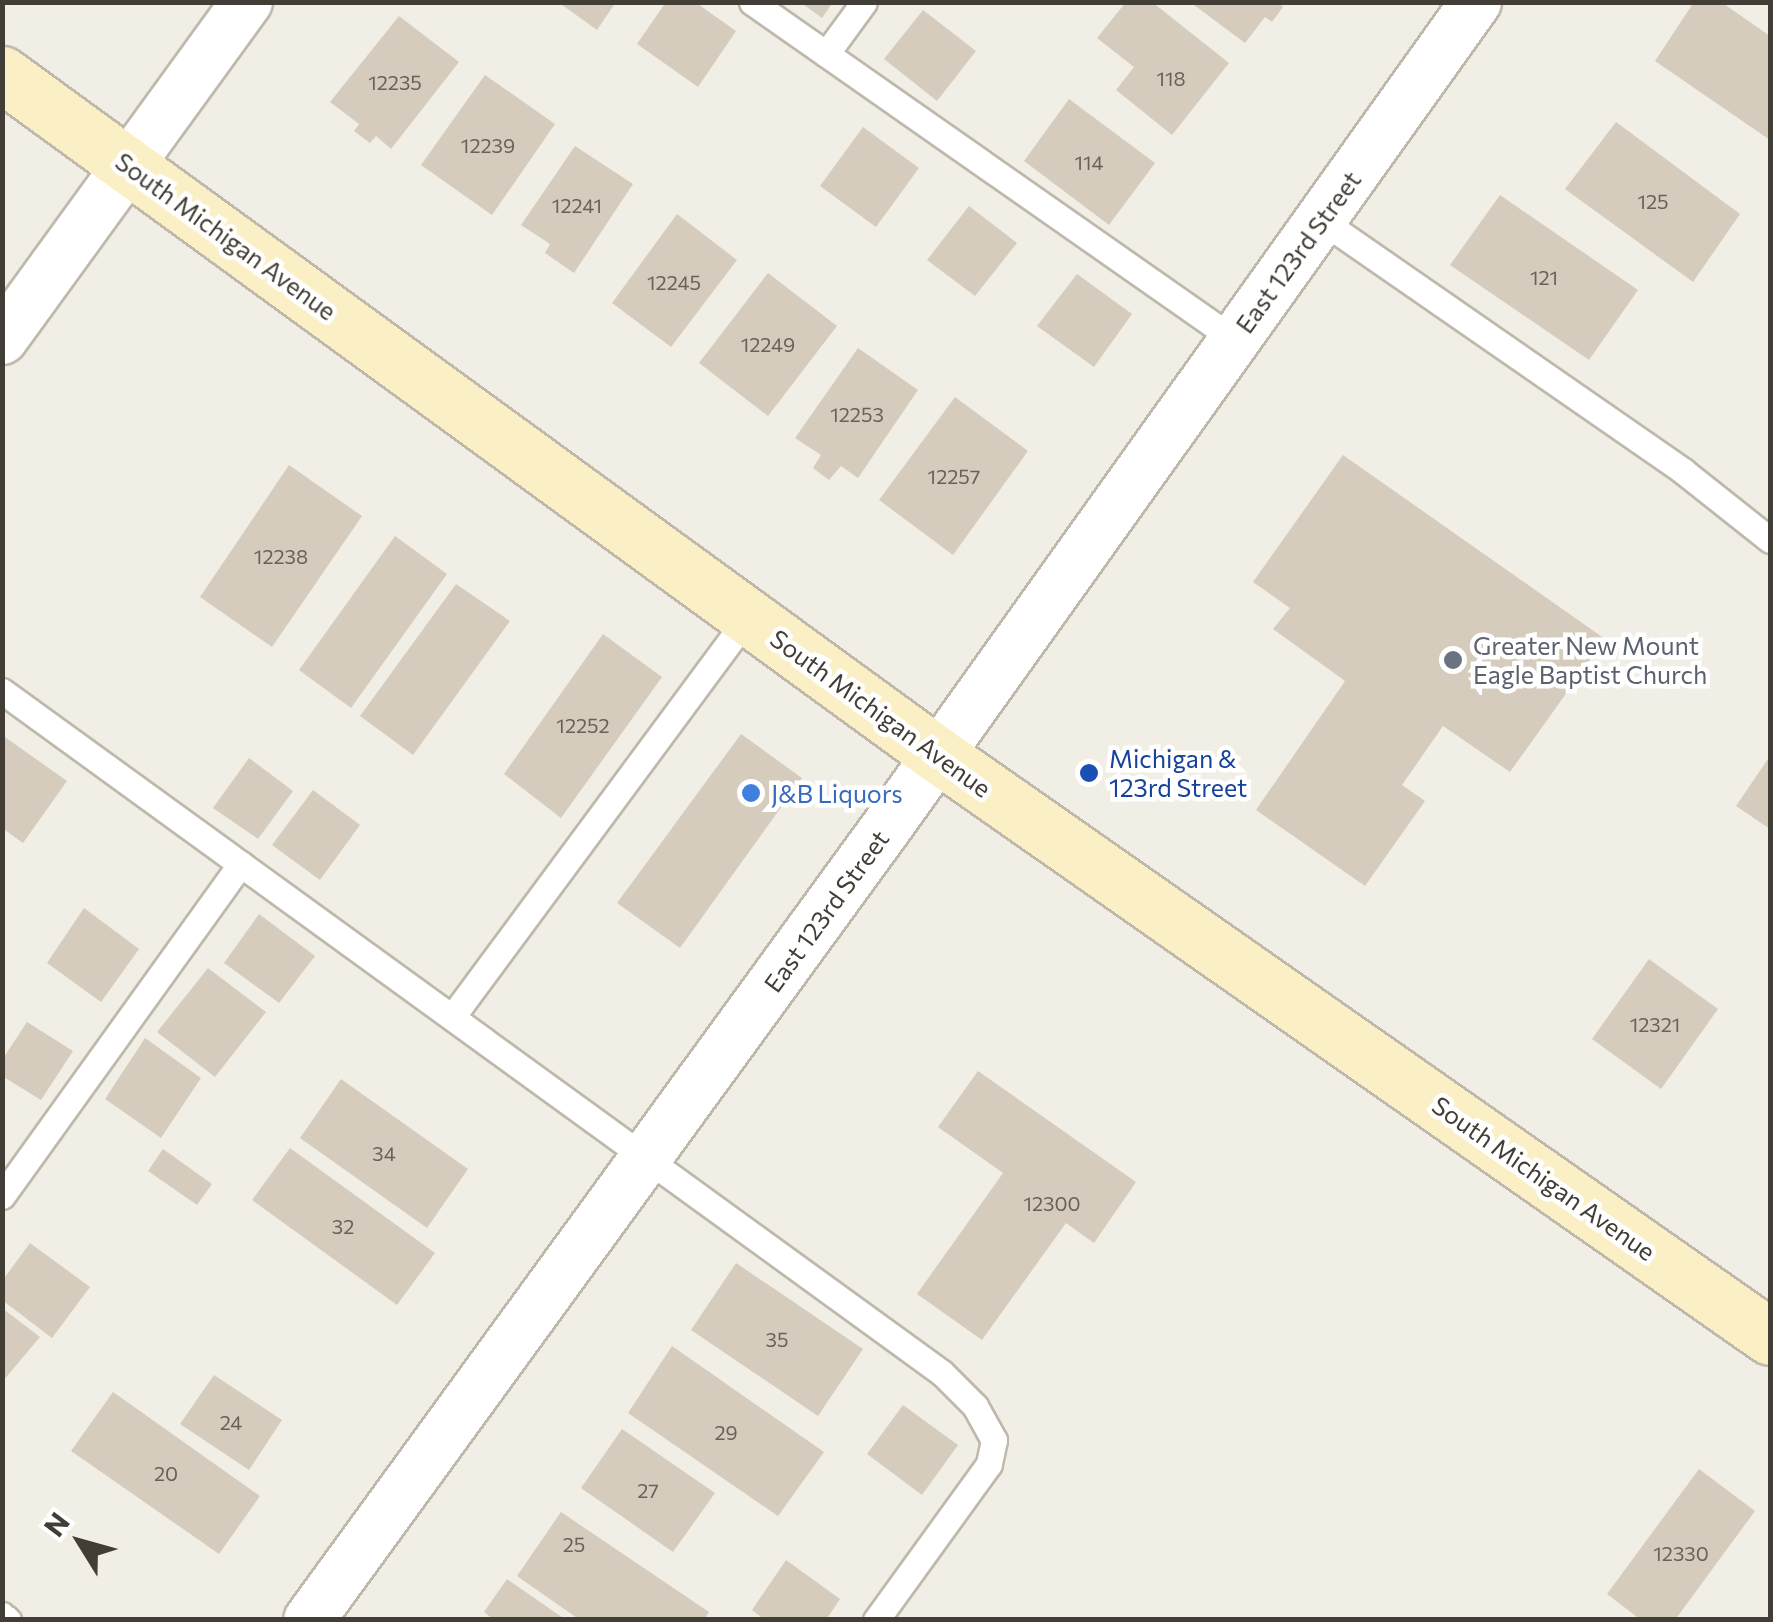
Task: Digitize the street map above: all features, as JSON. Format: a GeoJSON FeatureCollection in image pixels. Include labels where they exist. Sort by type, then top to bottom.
{"type":"FeatureCollection","features":[{"type":"Feature","properties":{"kind":"main road","name":"South Michigan Avenue"},"geometry":{"type":"LineString","coordinates":[[2,74],[938,755],[1770,1337]]}},
{"type":"Feature","properties":{"kind":"street"},"geometry":{"type":"LineString","coordinates":[[2,340],[246,2]]}},
{"type":"Feature","properties":{"kind":"street","name":"East 123rd Street"},"geometry":{"type":"LineString","coordinates":[[310,1620],[938,755],[1476,2]]}},
{"type":"Feature","properties":{"kind":"lane"},"geometry":{"type":"LineString","coordinates":[[752,2],[1234,340]]}},
{"type":"Feature","properties":{"kind":"lane"},"geometry":{"type":"LineString","coordinates":[[826,54],[864,2]]}},
{"type":"Feature","properties":{"kind":"lane"},"geometry":{"type":"LineString","coordinates":[[1321,220],[1683,471],[1770,540]]}},
{"type":"Feature","properties":{"kind":"lane"},"geometry":{"type":"LineString","coordinates":[[452,1018],[748,617]]}},
{"type":"Feature","properties":{"kind":"lane"},"geometry":{"type":"LineString","coordinates":[[2,691],[942,1373],[974,1406],[994,1440],[988,1464],[876,1620]]}},
{"type":"Feature","properties":{"kind":"lane"},"geometry":{"type":"LineString","coordinates":[[2,1196],[241,864]]}},
{"type":"Feature","properties":{"kind":"building"},"geometry":{"type":"Polygon","coordinates":[[[558,2],[616,2],[597,30],[558,2]]]}},
{"type":"Feature","properties":{"kind":"building"},"geometry":{"type":"Polygon","coordinates":[[[666,2],[695,2],[736,31],[698,87],[637,44],[666,2]]]}},
{"type":"Feature","properties":{"kind":"building"},"geometry":{"type":"Polygon","coordinates":[[[800,2],[833,2],[822,18],[800,2]]]}},
{"type":"Feature","properties":{"kind":"building"},"geometry":{"type":"Polygon","coordinates":[[[1126,2],[1152,2],[1229,63],[1172,135],[1116,90],[1134,67],[1097,38],[1126,2]]]}},
{"type":"Feature","properties":{"kind":"building"},"geometry":{"type":"Polygon","coordinates":[[[1190,2],[1278,2],[1283,7],[1272,22],[1265,17],[1245,43],[1190,2]]]}},
{"type":"Feature","properties":{"kind":"building"},"geometry":{"type":"Polygon","coordinates":[[[1694,2],[1721,2],[1770,36],[1770,140],[1655,61],[1694,2]]]}},
{"type":"Feature","properties":{"kind":"building"},"geometry":{"type":"Polygon","coordinates":[[[923,10],[976,51],[937,101],[884,59],[923,10]]]}},
{"type":"Feature","properties":{"kind":"building"},"geometry":{"type":"Polygon","coordinates":[[[399,16],[459,62],[391,149],[376,136],[370,143],[354,131],[359,124],[330,102],[399,16]]]}},
{"type":"Feature","properties":{"kind":"building"},"geometry":{"type":"Polygon","coordinates":[[[485,75],[555,124],[492,215],[421,165],[485,75]]]}},
{"type":"Feature","properties":{"kind":"building"},"geometry":{"type":"Polygon","coordinates":[[[1069,99],[1155,163],[1109,225],[1024,161],[1069,99]]]}},
{"type":"Feature","properties":{"kind":"building"},"geometry":{"type":"Polygon","coordinates":[[[1616,122],[1740,214],[1693,282],[1565,189],[1616,122]]]}},
{"type":"Feature","properties":{"kind":"building"},"geometry":{"type":"Polygon","coordinates":[[[863,127],[919,168],[876,227],[820,186],[863,127]]]}},
{"type":"Feature","properties":{"kind":"building"},"geometry":{"type":"Polygon","coordinates":[[[575,146],[633,184],[574,273],[545,253],[550,244],[521,225],[575,146]]]}},
{"type":"Feature","properties":{"kind":"building"},"geometry":{"type":"Polygon","coordinates":[[[1500,195],[1638,290],[1589,360],[1450,265],[1500,195]]]}},
{"type":"Feature","properties":{"kind":"building"},"geometry":{"type":"Polygon","coordinates":[[[969,206],[1017,243],[975,296],[927,260],[969,206]]]}},
{"type":"Feature","properties":{"kind":"building"},"geometry":{"type":"Polygon","coordinates":[[[677,214],[737,260],[671,347],[612,303],[677,214]]]}},
{"type":"Feature","properties":{"kind":"building"},"geometry":{"type":"Polygon","coordinates":[[[768,273],[837,326],[768,416],[699,363],[768,273]]]}},
{"type":"Feature","properties":{"kind":"building"},"geometry":{"type":"Polygon","coordinates":[[[1077,274],[1132,314],[1094,367],[1037,326],[1077,274]]]}},
{"type":"Feature","properties":{"kind":"building"},"geometry":{"type":"Polygon","coordinates":[[[858,348],[918,390],[858,478],[841,466],[829,480],[813,468],[821,455],[795,438],[858,348]]]}},
{"type":"Feature","properties":{"kind":"building"},"geometry":{"type":"Polygon","coordinates":[[[955,397],[1028,451],[953,555],[879,500],[955,397]]]}},
{"type":"Feature","properties":{"kind":"building","name":"Greater New Mount Eagle Baptist Church"},"geometry":{"type":"Polygon","coordinates":[[[1343,455],[1605,639],[1510,772],[1443,726],[1402,785],[1425,801],[1365,886],[1256,810],[1345,681],[1273,629],[1290,608],[1253,582],[1343,455]]]}},
{"type":"Feature","properties":{"kind":"building"},"geometry":{"type":"Polygon","coordinates":[[[289,465],[362,516],[272,647],[200,597],[289,465]]]}},
{"type":"Feature","properties":{"kind":"building"},"geometry":{"type":"Polygon","coordinates":[[[395,536],[447,574],[351,708],[299,670],[395,536]]]}},
{"type":"Feature","properties":{"kind":"building"},"geometry":{"type":"Polygon","coordinates":[[[456,584],[510,621],[413,755],[360,716],[456,584]]]}},
{"type":"Feature","properties":{"kind":"building"},"geometry":{"type":"Polygon","coordinates":[[[603,634],[662,677],[561,818],[504,774],[603,634]]]}},
{"type":"Feature","properties":{"kind":"building"},"geometry":{"type":"Polygon","coordinates":[[[741,734],[802,778],[680,948],[617,903],[741,734]]]}},
{"type":"Feature","properties":{"kind":"building"},"geometry":{"type":"Polygon","coordinates":[[[2,735],[67,781],[23,843],[2,828],[2,735]]]}},
{"type":"Feature","properties":{"kind":"building"},"geometry":{"type":"Polygon","coordinates":[[[1770,756],[1770,829],[1736,806],[1770,756]]]}},
{"type":"Feature","properties":{"kind":"building"},"geometry":{"type":"Polygon","coordinates":[[[249,758],[293,791],[258,839],[213,808],[249,758]]]}},
{"type":"Feature","properties":{"kind":"building"},"geometry":{"type":"Polygon","coordinates":[[[313,790],[360,825],[320,880],[272,845],[313,790]]]}},
{"type":"Feature","properties":{"kind":"building"},"geometry":{"type":"Polygon","coordinates":[[[84,908],[139,949],[101,1002],[47,963],[84,908]]]}},
{"type":"Feature","properties":{"kind":"building"},"geometry":{"type":"Polygon","coordinates":[[[259,914],[315,956],[279,1003],[224,963],[259,914]]]}},
{"type":"Feature","properties":{"kind":"building"},"geometry":{"type":"Polygon","coordinates":[[[1649,959],[1718,1009],[1661,1089],[1592,1039],[1649,959]]]}},
{"type":"Feature","properties":{"kind":"building"},"geometry":{"type":"Polygon","coordinates":[[[208,968],[266,1012],[215,1077],[157,1032],[208,968]]]}},
{"type":"Feature","properties":{"kind":"building"},"geometry":{"type":"Polygon","coordinates":[[[27,1022],[73,1051],[41,1100],[2,1076],[2,1060],[27,1022]]]}},
{"type":"Feature","properties":{"kind":"building"},"geometry":{"type":"Polygon","coordinates":[[[145,1038],[201,1078],[161,1138],[105,1099],[145,1038]]]}},
{"type":"Feature","properties":{"kind":"building"},"geometry":{"type":"Polygon","coordinates":[[[978,1071],[1136,1182],[1094,1243],[1066,1223],[982,1340],[917,1294],[1003,1173],[938,1127],[978,1071]]]}},
{"type":"Feature","properties":{"kind":"building"},"geometry":{"type":"Polygon","coordinates":[[[341,1079],[468,1169],[427,1228],[300,1138],[341,1079]]]}},
{"type":"Feature","properties":{"kind":"building"},"geometry":{"type":"Polygon","coordinates":[[[290,1148],[435,1253],[397,1305],[252,1200],[290,1148]]]}},
{"type":"Feature","properties":{"kind":"building"},"geometry":{"type":"Polygon","coordinates":[[[163,1149],[212,1184],[197,1205],[148,1171],[163,1149]]]}},
{"type":"Feature","properties":{"kind":"building"},"geometry":{"type":"Polygon","coordinates":[[[30,1243],[90,1287],[52,1338],[2,1300],[2,1281],[30,1243]]]}},
{"type":"Feature","properties":{"kind":"building"},"geometry":{"type":"Polygon","coordinates":[[[736,1263],[863,1349],[818,1416],[691,1330],[736,1263]]]}},
{"type":"Feature","properties":{"kind":"building"},"geometry":{"type":"Polygon","coordinates":[[[2,1308],[40,1337],[2,1382],[2,1308]]]}},
{"type":"Feature","properties":{"kind":"building"},"geometry":{"type":"Polygon","coordinates":[[[672,1346],[824,1452],[778,1516],[628,1413],[672,1346]]]}},
{"type":"Feature","properties":{"kind":"building"},"geometry":{"type":"Polygon","coordinates":[[[214,1375],[282,1420],[249,1470],[180,1424],[214,1375]]]}},
{"type":"Feature","properties":{"kind":"building"},"geometry":{"type":"Polygon","coordinates":[[[113,1392],[260,1496],[219,1554],[71,1451],[113,1392]]]}},
{"type":"Feature","properties":{"kind":"building"},"geometry":{"type":"Polygon","coordinates":[[[903,1405],[958,1445],[922,1495],[867,1454],[903,1405]]]}},
{"type":"Feature","properties":{"kind":"building"},"geometry":{"type":"Polygon","coordinates":[[[622,1429],[715,1493],[673,1552],[581,1488],[622,1429]]]}},
{"type":"Feature","properties":{"kind":"building"},"geometry":{"type":"Polygon","coordinates":[[[1699,1469],[1755,1511],[1675,1620],[1641,1620],[1607,1594],[1699,1469]]]}},
{"type":"Feature","properties":{"kind":"building"},"geometry":{"type":"Polygon","coordinates":[[[561,1512],[709,1612],[704,1620],[580,1620],[517,1576],[561,1512]]]}},
{"type":"Feature","properties":{"kind":"building"},"geometry":{"type":"Polygon","coordinates":[[[786,1560],[840,1599],[826,1620],[765,1620],[752,1610],[786,1560]]]}},
{"type":"Feature","properties":{"kind":"building"},"geometry":{"type":"Polygon","coordinates":[[[507,1579],[566,1620],[494,1620],[484,1612],[507,1579]]]}},
{"type":"Feature","properties":{"kind":"place","name":"Greater New Mount Eagle Baptist Church"},"geometry":{"type":"Point","coordinates":[1453,660]}},
{"type":"Feature","properties":{"kind":"place","name":"Michigan & 123rd Street"},"geometry":{"type":"Point","coordinates":[1089,773]}},
{"type":"Feature","properties":{"kind":"place","name":"J&B Liquors"},"geometry":{"type":"Point","coordinates":[751,793]}}]}
